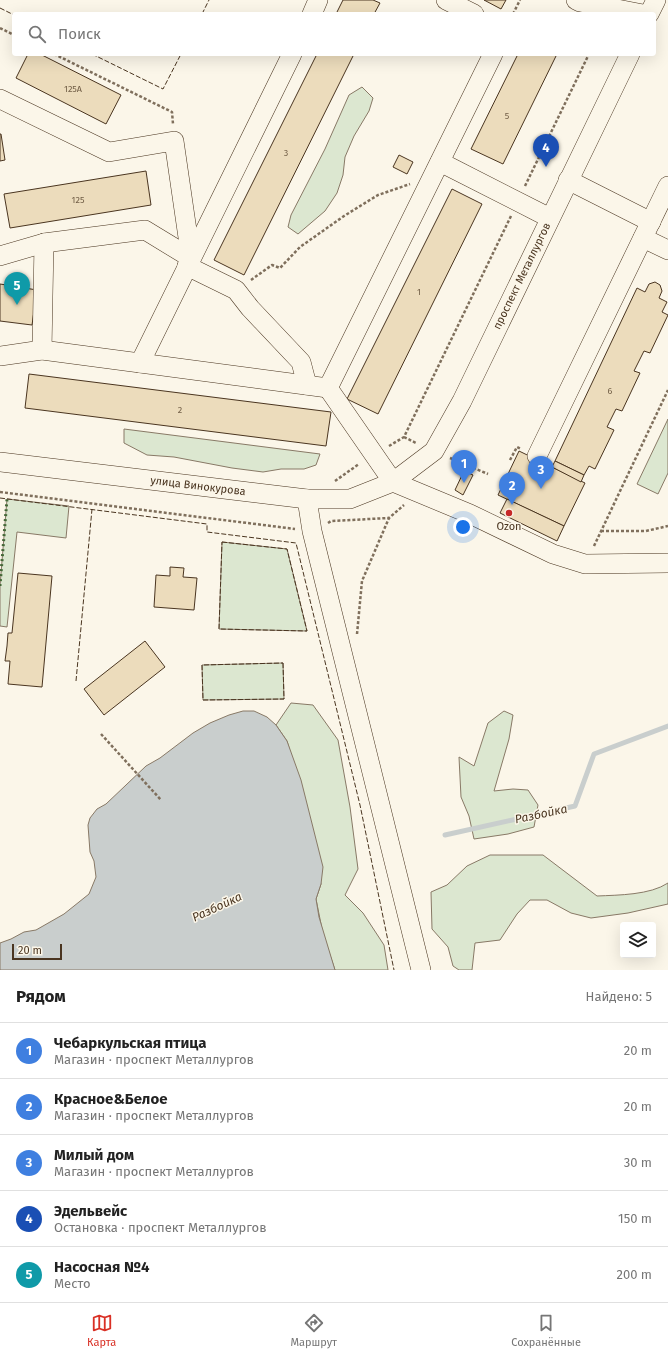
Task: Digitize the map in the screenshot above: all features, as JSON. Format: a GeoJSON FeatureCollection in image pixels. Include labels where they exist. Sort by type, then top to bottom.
{"type":"FeatureCollection","features":[{"type":"Feature","properties":{"kind":"street"},"geometry":{"type":"LineString","coordinates":[[313,12],[318,0]]}},
{"type":"Feature","properties":{"kind":"street"},"geometry":{"type":"LineString","coordinates":[[446,0],[470,12]]}},
{"type":"Feature","properties":{"kind":"street"},"geometry":{"type":"LineString","coordinates":[[576,0],[632,12]]}},
{"type":"Feature","properties":{"kind":"street"},"geometry":{"type":"LineString","coordinates":[[650,12],[656,0]]}},
{"type":"Feature","properties":{"kind":"street"},"geometry":{"type":"LineString","coordinates":[[140,363],[291,56]]}},
{"type":"Feature","properties":{"kind":"street"},"geometry":{"type":"LineString","coordinates":[[328,388],[492,56]]}},
{"type":"Feature","properties":{"kind":"street","name":"проспект Металлургов"},"geometry":{"type":"LineString","coordinates":[[393,482],[434,450],[462,401],[629,56]]}},
{"type":"Feature","properties":{"kind":"street"},"geometry":{"type":"LineString","coordinates":[[0,99],[109,152],[174,141],[189,262]]}},
{"type":"Feature","properties":{"kind":"street"},"geometry":{"type":"LineString","coordinates":[[440,162],[550,218]]}},
{"type":"Feature","properties":{"kind":"street"},"geometry":{"type":"LineString","coordinates":[[568,180],[647,230],[668,250]]}},
{"type":"Feature","properties":{"kind":"street"},"geometry":{"type":"LineString","coordinates":[[537,456],[668,186]]}},
{"type":"Feature","properties":{"kind":"street"},"geometry":{"type":"LineString","coordinates":[[0,256],[44,242],[145,230],[189,262],[236,290],[250,308],[301,362],[307,385]]}},
{"type":"Feature","properties":{"kind":"street"},"geometry":{"type":"LineString","coordinates":[[42,350],[44,242]]}},
{"type":"Feature","properties":{"kind":"street"},"geometry":{"type":"LineString","coordinates":[[0,356],[42,350],[328,388],[393,482],[470,514],[553,554],[585,564],[668,563]]}},
{"type":"Feature","properties":{"kind":"street","name":"улица Винокурова"},"geometry":{"type":"LineString","coordinates":[[0,462],[307,499],[350,499],[393,482]]}},
{"type":"Feature","properties":{"kind":"street"},"geometry":{"type":"LineString","coordinates":[[307,499],[312,531],[421,970]]}},
{"type":"Feature","properties":{"kind":"path"},"geometry":{"type":"LineString","coordinates":[[514,12],[520,0]]}},
{"type":"Feature","properties":{"kind":"path"},"geometry":{"type":"LineString","coordinates":[[0,28],[12,33]]}},
{"type":"Feature","properties":{"kind":"path"},"geometry":{"type":"LineString","coordinates":[[58,56],[172,112],[174,141]]}},
{"type":"Feature","properties":{"kind":"path"},"geometry":{"type":"LineString","coordinates":[[236,290],[272,265],[280,268],[300,247],[344,216],[378,195],[414,183],[430,183]]}},
{"type":"Feature","properties":{"kind":"path"},"geometry":{"type":"LineString","coordinates":[[585,564],[668,390]]}},
{"type":"Feature","properties":{"kind":"path"},"geometry":{"type":"LineString","coordinates":[[510,460],[517,447]]}},
{"type":"Feature","properties":{"kind":"path"},"geometry":{"type":"LineString","coordinates":[[0,492],[312,531],[331,521],[390,518]]}},
{"type":"Feature","properties":{"kind":"path"},"geometry":{"type":"LineString","coordinates":[[356,634],[362,581],[390,518],[418,492]]}},
{"type":"Feature","properties":{"kind":"path"},"geometry":{"type":"LineString","coordinates":[[601,531],[646,530],[668,526]]}},
{"type":"Feature","properties":{"kind":"path"},"geometry":{"type":"LineString","coordinates":[[101,734],[161,800]]}},
{"type":"Feature","properties":{"kind":"green space"},"geometry":{"type":"Polygon","coordinates":[[[362,87],[373,98],[369,111],[354,136],[345,157],[343,175],[337,193],[325,211],[298,234],[288,227],[291,215],[325,149],[349,95],[362,87]]]}},
{"type":"Feature","properties":{"kind":"green space"},"geometry":{"type":"Polygon","coordinates":[[[668,419],[668,473],[658,494],[637,484],[668,419]]]}},
{"type":"Feature","properties":{"kind":"green space"},"geometry":{"type":"Polygon","coordinates":[[[124,429],[320,454],[316,465],[304,469],[281,469],[263,472],[232,468],[174,457],[147,455],[124,443],[124,429]]]}},
{"type":"Feature","properties":{"kind":"green space"},"geometry":{"type":"Polygon","coordinates":[[[7,499],[69,506],[66,538],[17,532],[7,627],[0,626],[0,586],[7,499]]]}},
{"type":"Feature","properties":{"kind":"green space"},"geometry":{"type":"Polygon","coordinates":[[[222,542],[287,549],[307,631],[219,629],[222,542]]]}},
{"type":"Feature","properties":{"kind":"green space"},"geometry":{"type":"Polygon","coordinates":[[[283,663],[284,699],[203,700],[202,665],[283,663]]]}},
{"type":"Feature","properties":{"kind":"green space"},"geometry":{"type":"Polygon","coordinates":[[[291,703],[313,705],[338,740],[350,807],[358,869],[345,895],[363,913],[384,945],[388,970],[335,970],[323,934],[316,899],[321,884],[292,758],[287,741],[276,725],[291,703]]]}},
{"type":"Feature","properties":{"kind":"green space"},"geometry":{"type":"Polygon","coordinates":[[[504,711],[513,715],[509,739],[494,791],[513,789],[528,790],[538,805],[534,827],[508,834],[474,839],[469,816],[461,797],[459,757],[474,766],[488,723],[504,711]]]}},
{"type":"Feature","properties":{"kind":"green space"},"geometry":{"type":"Polygon","coordinates":[[[490,855],[543,855],[597,896],[624,895],[643,892],[661,887],[668,883],[668,904],[628,913],[591,918],[571,913],[547,900],[530,900],[517,914],[500,940],[475,943],[472,970],[459,970],[453,966],[448,947],[432,929],[431,892],[447,885],[467,866],[490,855]]]}},
{"type":"Feature","properties":{"kind":"water"},"geometry":{"type":"Polygon","coordinates":[[[243,711],[254,711],[267,717],[276,725],[287,741],[301,780],[323,867],[321,884],[316,899],[319,917],[335,970],[0,970],[0,943],[24,932],[36,930],[64,914],[89,894],[96,877],[94,861],[90,852],[88,825],[90,818],[97,809],[106,804],[146,766],[160,758],[193,733],[210,723],[243,711]]]}},
{"type":"Feature","properties":{"kind":"building"},"geometry":{"type":"Polygon","coordinates":[[[343,0],[373,0],[380,3],[375,12],[337,12],[343,0]]]}},
{"type":"Feature","properties":{"kind":"building"},"geometry":{"type":"Polygon","coordinates":[[[484,0],[506,0],[501,9],[484,0]]]}},
{"type":"Feature","properties":{"kind":"building"},"geometry":{"type":"Polygon","coordinates":[[[27,56],[44,56],[121,95],[106,124],[16,78],[27,56]]]}},
{"type":"Feature","properties":{"kind":"building"},"geometry":{"type":"Polygon","coordinates":[[[316,56],[353,56],[244,275],[214,260],[316,56]]]}},
{"type":"Feature","properties":{"kind":"building"},"geometry":{"type":"Polygon","coordinates":[[[517,56],[556,56],[503,164],[471,149],[517,56]]]}},
{"type":"Feature","properties":{"kind":"building"},"geometry":{"type":"Polygon","coordinates":[[[0,134],[5,160],[0,161],[0,134]]]}},
{"type":"Feature","properties":{"kind":"building"},"geometry":{"type":"Polygon","coordinates":[[[399,155],[413,162],[407,174],[393,167],[399,155]]]}},
{"type":"Feature","properties":{"kind":"building"},"geometry":{"type":"Polygon","coordinates":[[[146,171],[151,205],[10,228],[4,194],[146,171]]]}},
{"type":"Feature","properties":{"kind":"building"},"geometry":{"type":"Polygon","coordinates":[[[452,189],[482,204],[378,414],[347,399],[452,189]]]}},
{"type":"Feature","properties":{"kind":"building"},"geometry":{"type":"Polygon","coordinates":[[[655,282],[660,285],[662,291],[659,298],[667,302],[662,312],[668,315],[650,353],[644,351],[634,371],[640,373],[622,411],[616,409],[607,427],[614,430],[595,469],[589,466],[584,475],[555,461],[637,288],[645,292],[649,284],[655,282]]]}},
{"type":"Feature","properties":{"kind":"building"},"geometry":{"type":"Polygon","coordinates":[[[0,284],[37,290],[32,325],[0,321],[0,284]]]}},
{"type":"Feature","properties":{"kind":"building"},"geometry":{"type":"Polygon","coordinates":[[[29,374],[331,412],[326,446],[25,408],[29,374]]]}},
{"type":"Feature","properties":{"kind":"building"},"geometry":{"type":"Polygon","coordinates":[[[519,451],[585,483],[564,526],[498,495],[519,451]]]}},
{"type":"Feature","properties":{"kind":"building"},"geometry":{"type":"Polygon","coordinates":[[[555,461],[584,475],[581,482],[552,467],[555,461]]]}},
{"type":"Feature","properties":{"kind":"building"},"geometry":{"type":"Polygon","coordinates":[[[464,471],[473,475],[463,495],[455,490],[464,471]]]}},
{"type":"Feature","properties":{"kind":"building"},"geometry":{"type":"Polygon","coordinates":[[[507,499],[564,526],[557,541],[500,513],[507,499]]]}},
{"type":"Feature","properties":{"kind":"building"},"geometry":{"type":"Polygon","coordinates":[[[170,567],[184,568],[183,577],[197,578],[194,610],[154,607],[156,575],[170,576],[170,567]]]}},
{"type":"Feature","properties":{"kind":"building"},"geometry":{"type":"Polygon","coordinates":[[[18,573],[52,576],[42,687],[8,684],[10,661],[5,661],[8,633],[12,633],[18,573]]]}},
{"type":"Feature","properties":{"kind":"building"},"geometry":{"type":"Polygon","coordinates":[[[145,641],[165,667],[104,715],[84,689],[145,641]]]}},
{"type":"Feature","properties":{"kind":"waterway","name":"Разбойка"},"geometry":{"type":"LineString","coordinates":[[445,835],[575,806],[594,754],[668,726]]}},
{"type":"Feature","properties":{"kind":"hedge"},"geometry":{"type":"LineString","coordinates":[[0,586],[7,499]]}},
{"type":"Feature","properties":{"kind":"fence"},"geometry":{"type":"LineString","coordinates":[[203,12],[209,0]]}},
{"type":"Feature","properties":{"kind":"fence"},"geometry":{"type":"LineString","coordinates":[[0,8],[12,14]]}},
{"type":"Feature","properties":{"kind":"fence"},"geometry":{"type":"LineString","coordinates":[[96,56],[163,89],[180,56]]}},
{"type":"Feature","properties":{"kind":"fence"},"geometry":{"type":"LineString","coordinates":[[0,498],[207,524],[207,532],[296,543],[360,805],[394,970]]}},
{"type":"Feature","properties":{"kind":"fence"},"geometry":{"type":"LineString","coordinates":[[76,681],[92,509]]}},
{"type":"Feature","properties":{"kind":"fence"},"geometry":{"type":"LineString","coordinates":[[222,542],[287,549],[307,631],[219,629],[222,542]]}},
{"type":"Feature","properties":{"kind":"fence"},"geometry":{"type":"LineString","coordinates":[[283,663],[284,699],[203,700],[202,665],[283,663]]}},
{"type":"Feature","properties":{"kind":"place","name":"Эдельвейс"},"geometry":{"type":"Point","coordinates":[546,167]}},
{"type":"Feature","properties":{"kind":"place","name":"Насосная №4"},"geometry":{"type":"Point","coordinates":[17,305]}},
{"type":"Feature","properties":{"kind":"place","name":"Чебаркульская птица"},"geometry":{"type":"Point","coordinates":[464,483]}},
{"type":"Feature","properties":{"kind":"place","name":"Милый дом"},"geometry":{"type":"Point","coordinates":[541,489]}},
{"type":"Feature","properties":{"kind":"place","name":"Красное&Белое"},"geometry":{"type":"Point","coordinates":[512,505]}},
{"type":"Feature","properties":{"kind":"place","name":"Ozon"},"geometry":{"type":"Point","coordinates":[509,513]}}]}
